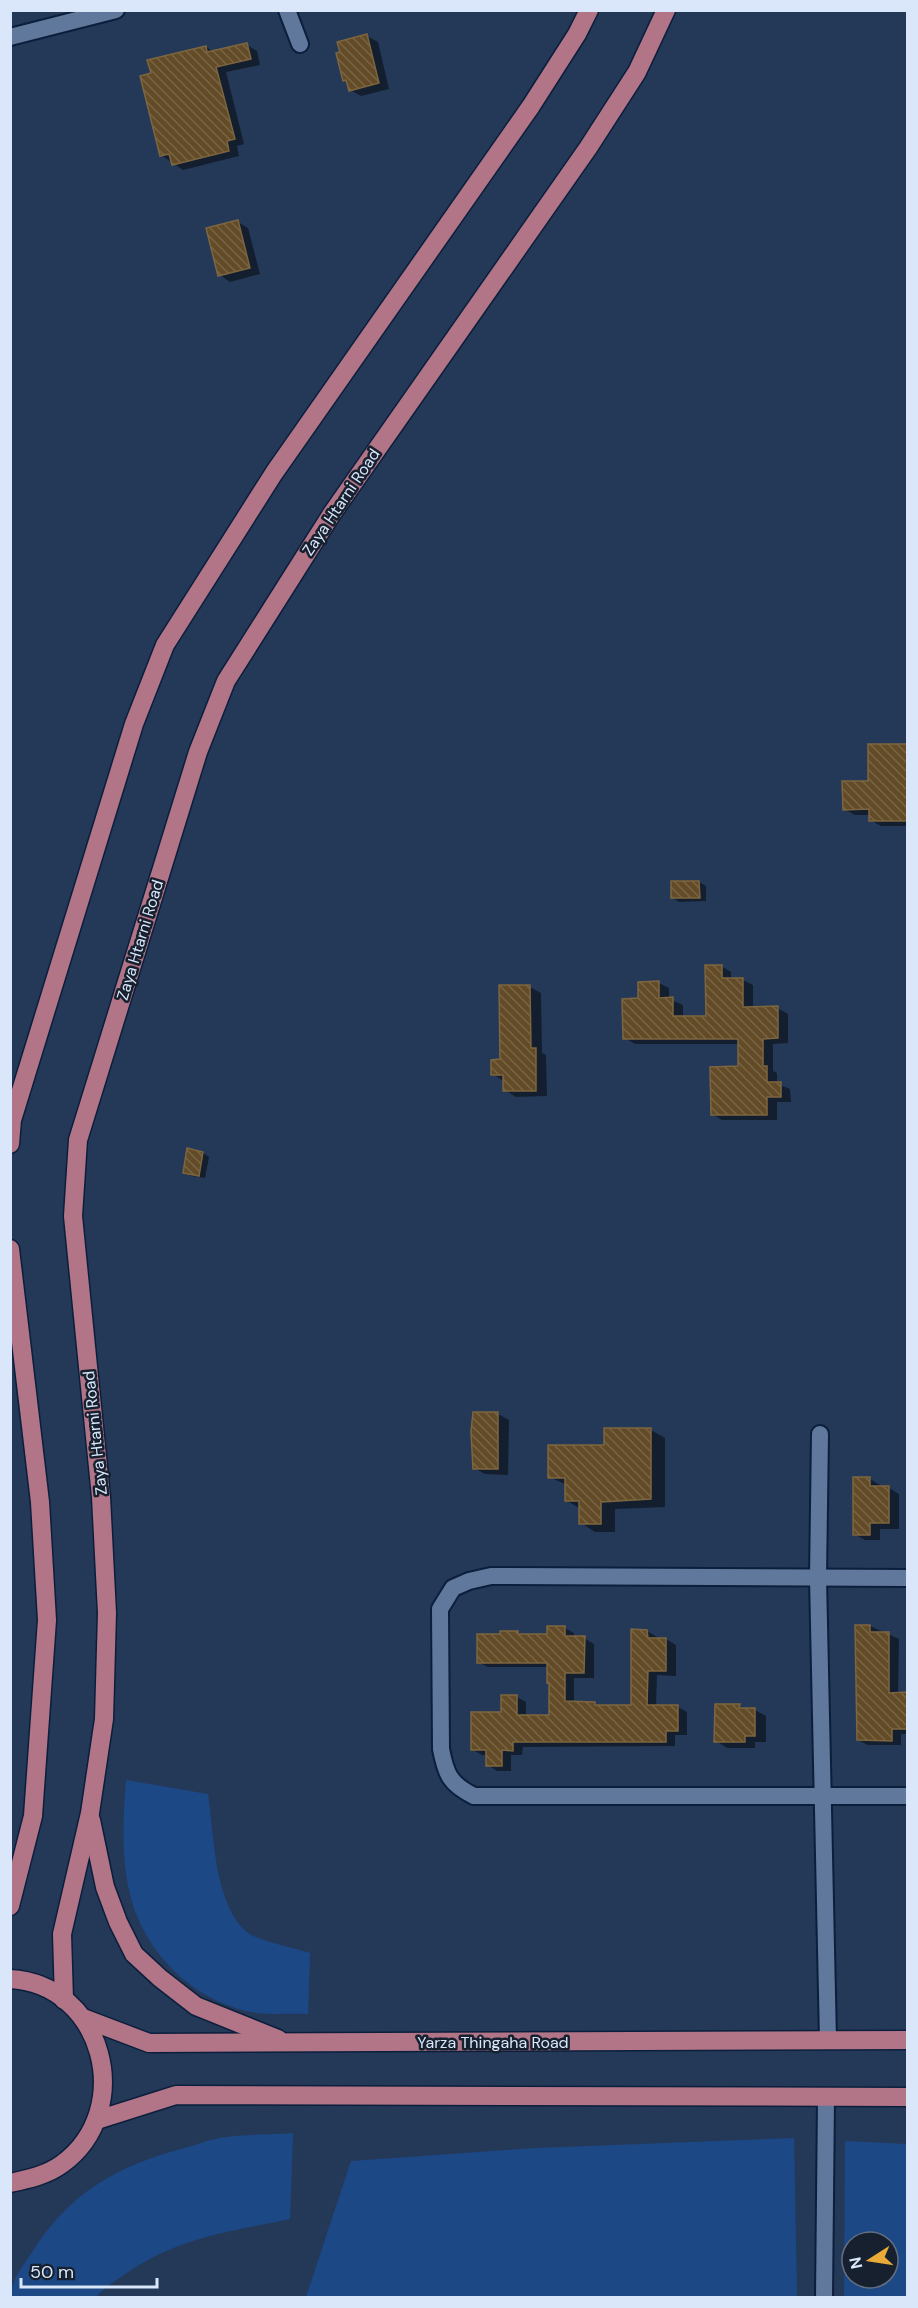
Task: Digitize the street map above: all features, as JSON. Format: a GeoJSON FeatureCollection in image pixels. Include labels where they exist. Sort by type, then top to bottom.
{"type":"FeatureCollection","features":[{"type":"Feature","properties":{"kind":"main road"},"geometry":{"type":"LineString","coordinates":[[10,1144],[12,1120],[127,746],[165,645],[274,473],[531,106],[577,34],[589,10]]}},
{"type":"Feature","properties":{"kind":"main road","name":"Zaya Htarni Road"},"geometry":{"type":"LineString","coordinates":[[64,2000],[62,1934],[90,1813],[104,1719],[107,1613],[102,1497],[73,1216],[78,1140],[198,752],[226,681],[330,515],[588,148],[637,72],[666,10]]}},
{"type":"Feature","properties":{"kind":"main road"},"geometry":{"type":"LineString","coordinates":[[10,1249],[40,1502],[47,1620],[33,1816],[10,1906]]}},
{"type":"Feature","properties":{"kind":"main road"},"geometry":{"type":"LineString","coordinates":[[90,1813],[105,1887],[118,1922],[134,1954],[196,2006],[288,2043]]}},
{"type":"Feature","properties":{"kind":"main road"},"geometry":{"type":"LineString","coordinates":[[10,1979],[20,1979],[43,1987],[64,2000],[83,2018],[99,2049],[104,2085],[97,2120],[82,2145],[62,2164],[36,2178],[10,2183]]}},
{"type":"Feature","properties":{"kind":"main road","name":"Yarza Thingaha Road"},"geometry":{"type":"LineString","coordinates":[[83,2018],[149,2043],[908,2040]]}},
{"type":"Feature","properties":{"kind":"main road"},"geometry":{"type":"LineString","coordinates":[[97,2120],[176,2095],[908,2097]]}},
{"type":"Feature","properties":{"kind":"street"},"geometry":{"type":"LineString","coordinates":[[10,37],[116,10]]}},
{"type":"Feature","properties":{"kind":"street"},"geometry":{"type":"LineString","coordinates":[[287,10],[300,44]]}},
{"type":"Feature","properties":{"kind":"street"},"geometry":{"type":"LineString","coordinates":[[820,1434],[818,1578],[828,2040]]}},
{"type":"Feature","properties":{"kind":"street"},"geometry":{"type":"LineString","coordinates":[[908,1578],[491,1576],[469,1581],[453,1588],[440,1609],[441,1749],[446,1772],[458,1788],[474,1796],[908,1796]]}},
{"type":"Feature","properties":{"kind":"street"},"geometry":{"type":"LineString","coordinates":[[824,2298],[826,2098]]}},
{"type":"Feature","properties":{"kind":"shaded area"},"geometry":{"type":"Polygon","coordinates":[[[126,1780],[208,1794],[214,1849],[228,1905],[237,1921],[253,1936],[310,1953],[308,2014],[257,2013],[227,2005],[191,1985],[162,1958],[147,1936],[136,1912],[129,1888],[124,1836],[126,1780]]]}},
{"type":"Feature","properties":{"kind":"shaded area"},"geometry":{"type":"Polygon","coordinates":[[[293,2133],[290,2219],[202,2238],[161,2253],[111,2284],[96,2297],[11,2297],[13,2284],[19,2272],[49,2229],[64,2211],[99,2183],[139,2163],[211,2140],[293,2133]]]}},
{"type":"Feature","properties":{"kind":"shaded area"},"geometry":{"type":"Polygon","coordinates":[[[794,2138],[797,2297],[306,2297],[351,2161],[536,2148],[794,2138]]]}},
{"type":"Feature","properties":{"kind":"shaded area"},"geometry":{"type":"Polygon","coordinates":[[[845,2141],[907,2144],[907,2297],[844,2297],[844,2290],[900,2290],[900,2230],[844,2230],[845,2141]]]}},
{"type":"Feature","properties":{"kind":"building"},"geometry":{"type":"Polygon","coordinates":[[[367,34],[379,83],[349,91],[346,80],[343,81],[336,53],[340,52],[337,42],[367,34]]]}},
{"type":"Feature","properties":{"kind":"building"},"geometry":{"type":"Polygon","coordinates":[[[247,43],[251,59],[216,67],[235,139],[227,141],[229,151],[172,165],[169,154],[160,156],[140,76],[151,73],[147,60],[206,46],[207,52],[247,43]]]}},
{"type":"Feature","properties":{"kind":"building"},"geometry":{"type":"Polygon","coordinates":[[[238,220],[250,268],[218,276],[206,228],[238,220]]]}},
{"type":"Feature","properties":{"kind":"building"},"geometry":{"type":"Polygon","coordinates":[[[868,744],[908,744],[908,821],[869,821],[869,809],[843,810],[842,781],[868,781],[868,744]]]}},
{"type":"Feature","properties":{"kind":"building"},"geometry":{"type":"Polygon","coordinates":[[[671,881],[699,881],[700,898],[671,898],[671,881]]]}},
{"type":"Feature","properties":{"kind":"building"},"geometry":{"type":"Polygon","coordinates":[[[705,965],[722,965],[722,978],[743,978],[743,1007],[778,1006],[778,1038],[763,1039],[763,1066],[767,1066],[767,1082],[781,1082],[781,1097],[767,1097],[767,1115],[711,1115],[710,1067],[738,1066],[738,1039],[623,1039],[622,999],[638,998],[638,982],[659,981],[659,998],[673,997],[673,1016],[706,1016],[705,965]]]}},
{"type":"Feature","properties":{"kind":"building"},"geometry":{"type":"Polygon","coordinates":[[[499,985],[530,985],[531,1048],[536,1048],[536,1091],[503,1091],[503,1075],[491,1075],[491,1060],[500,1059],[499,985]]]}},
{"type":"Feature","properties":{"kind":"building"},"geometry":{"type":"Polygon","coordinates":[[[187,1148],[203,1152],[199,1176],[183,1173],[187,1148]]]}},
{"type":"Feature","properties":{"kind":"building"},"geometry":{"type":"Polygon","coordinates":[[[473,1412],[498,1412],[498,1469],[473,1469],[471,1432],[473,1412]]]}},
{"type":"Feature","properties":{"kind":"building"},"geometry":{"type":"Polygon","coordinates":[[[604,1428],[651,1428],[651,1499],[601,1502],[601,1524],[579,1524],[579,1501],[565,1501],[565,1478],[548,1478],[548,1445],[604,1445],[604,1428]]]}},
{"type":"Feature","properties":{"kind":"building"},"geometry":{"type":"Polygon","coordinates":[[[853,1477],[870,1477],[870,1486],[889,1486],[889,1523],[870,1523],[870,1535],[853,1535],[853,1477]]]}},
{"type":"Feature","properties":{"kind":"building"},"geometry":{"type":"Polygon","coordinates":[[[855,1625],[870,1625],[870,1632],[889,1632],[889,1693],[908,1692],[908,1729],[892,1729],[892,1741],[857,1740],[855,1625]]]}},
{"type":"Feature","properties":{"kind":"building"},"geometry":{"type":"Polygon","coordinates":[[[547,1626],[565,1626],[565,1636],[585,1636],[584,1673],[565,1673],[565,1701],[595,1702],[595,1705],[631,1705],[631,1629],[647,1630],[648,1638],[666,1638],[666,1671],[648,1671],[647,1705],[678,1705],[678,1731],[666,1731],[666,1742],[513,1742],[513,1751],[502,1750],[502,1766],[486,1766],[486,1750],[471,1750],[471,1712],[501,1712],[501,1695],[517,1695],[517,1715],[549,1715],[549,1683],[547,1683],[547,1663],[477,1663],[477,1634],[518,1631],[518,1634],[547,1634],[547,1626]]]}},
{"type":"Feature","properties":{"kind":"building"},"geometry":{"type":"Polygon","coordinates":[[[715,1704],[740,1704],[739,1708],[755,1708],[755,1736],[745,1736],[745,1742],[714,1742],[715,1704]]]}}]}
